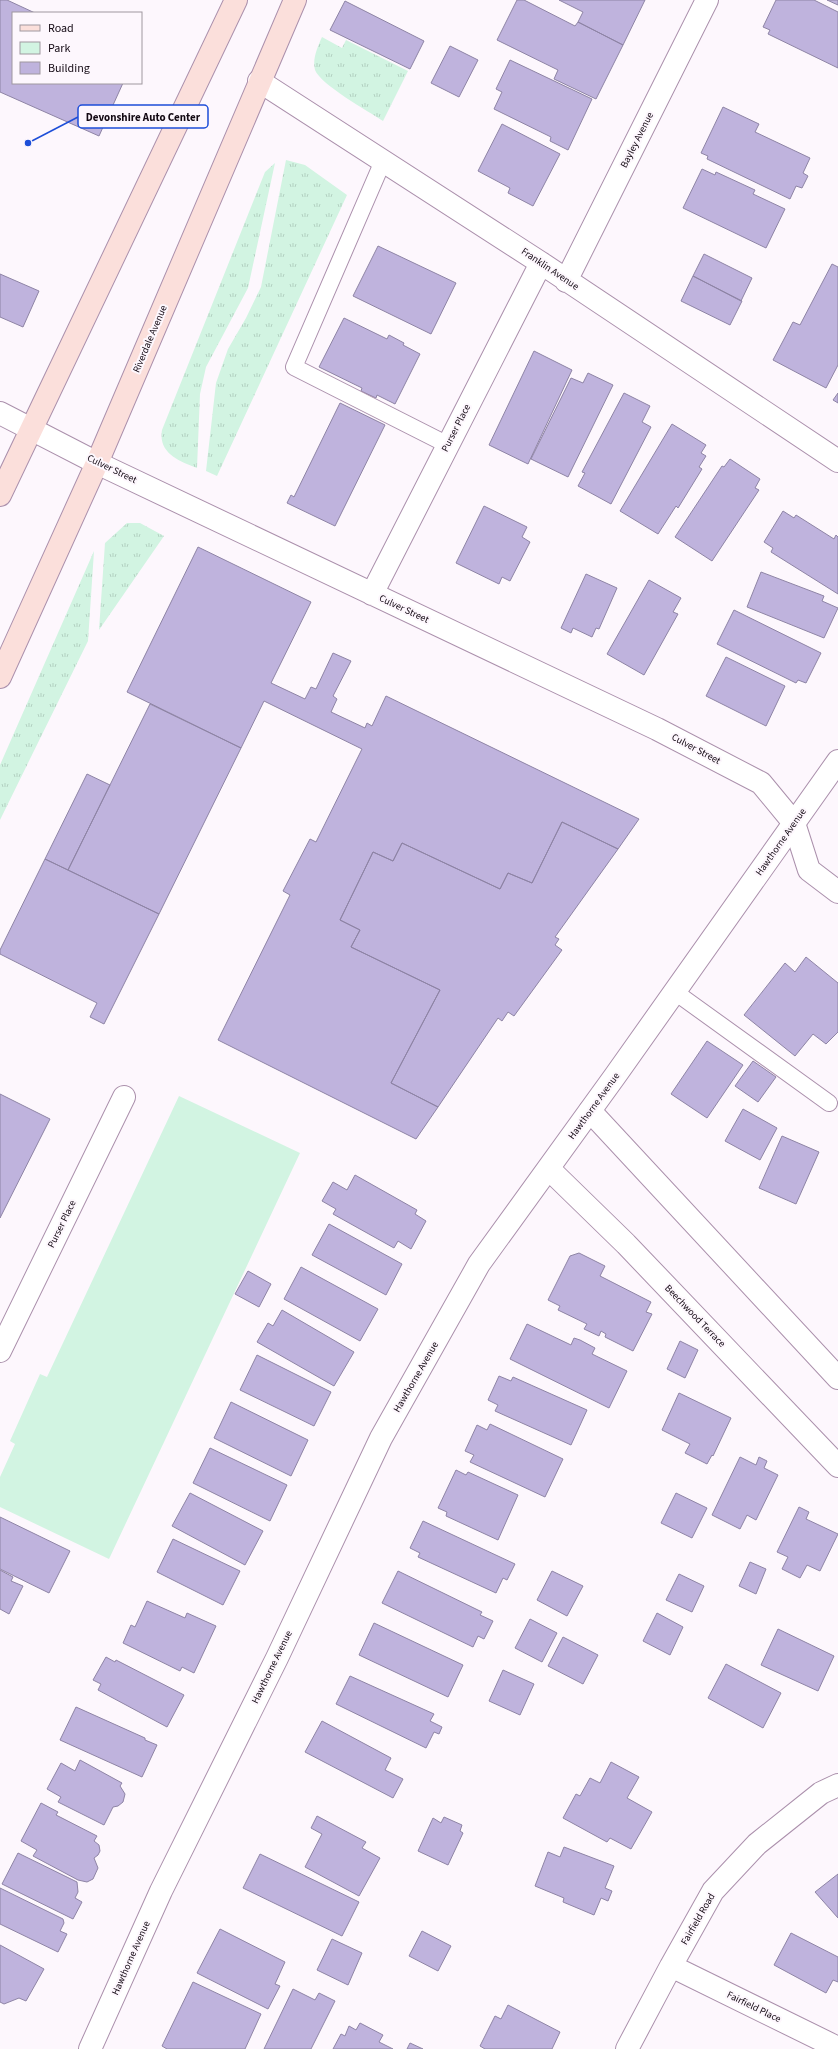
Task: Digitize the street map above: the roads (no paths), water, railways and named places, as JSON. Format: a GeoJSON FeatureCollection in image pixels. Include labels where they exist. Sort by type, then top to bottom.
{"type":"FeatureCollection","features":[{"type":"Feature","properties":{"kind":"main road"},"geometry":{"type":"LineString","coordinates":[[0,495],[236,0]]}},
{"type":"Feature","properties":{"kind":"main road","name":"Riverdale Avenue"},"geometry":{"type":"LineString","coordinates":[[0,677],[97,463],[294,0]]}},
{"type":"Feature","properties":{"kind":"street","name":"Bayley Avenue"},"geometry":{"type":"LineString","coordinates":[[566,281],[707,0]]}},
{"type":"Feature","properties":{"kind":"street","name":"Franklin Avenue"},"geometry":{"type":"LineString","coordinates":[[259,81],[541,263],[838,462]]}},
{"type":"Feature","properties":{"kind":"street","name":"Purser Place"},"geometry":{"type":"LineString","coordinates":[[372,594],[541,263]]}},
{"type":"Feature","properties":{"kind":"street","name":"Culver Street"},"geometry":{"type":"LineString","coordinates":[[0,414],[97,463],[657,729],[761,783],[794,824]]}},
{"type":"Feature","properties":{"kind":"street","name":"Hawthorne Avenue"},"geometry":{"type":"LineString","coordinates":[[90,2049],[161,1891],[277,1658],[381,1438],[479,1264],[549,1169],[838,760]]}},
{"type":"Feature","properties":{"kind":"street"},"geometry":{"type":"LineString","coordinates":[[794,824],[809,870],[838,892]]}},
{"type":"Feature","properties":{"kind":"street","name":"Purser Place"},"geometry":{"type":"LineString","coordinates":[[0,1351],[124,1097]]}},
{"type":"Feature","properties":{"kind":"street"},"geometry":{"type":"LineString","coordinates":[[590,1111],[838,1378]]}},
{"type":"Feature","properties":{"kind":"street","name":"Beechwood Terrace"},"geometry":{"type":"LineString","coordinates":[[549,1169],[626,1244],[838,1466]]}},
{"type":"Feature","properties":{"kind":"street","name":"Fairfield Road"},"geometry":{"type":"LineString","coordinates":[[627,2049],[713,1891],[758,1844],[821,1793],[838,1785]]}},
{"type":"Feature","properties":{"kind":"street","name":"Fairfield Place"},"geometry":{"type":"LineString","coordinates":[[671,1966],[838,2048]]}},
{"type":"Feature","properties":{"kind":"lane"},"geometry":{"type":"LineString","coordinates":[[383,161],[294,368],[448,445]]}},
{"type":"Feature","properties":{"kind":"lane"},"geometry":{"type":"LineString","coordinates":[[675,992],[829,1103]]}},
{"type":"Feature","properties":{"kind":"place","name":"Devonshire Auto Center"},"geometry":{"type":"Point","coordinates":[28,143]}}]}
